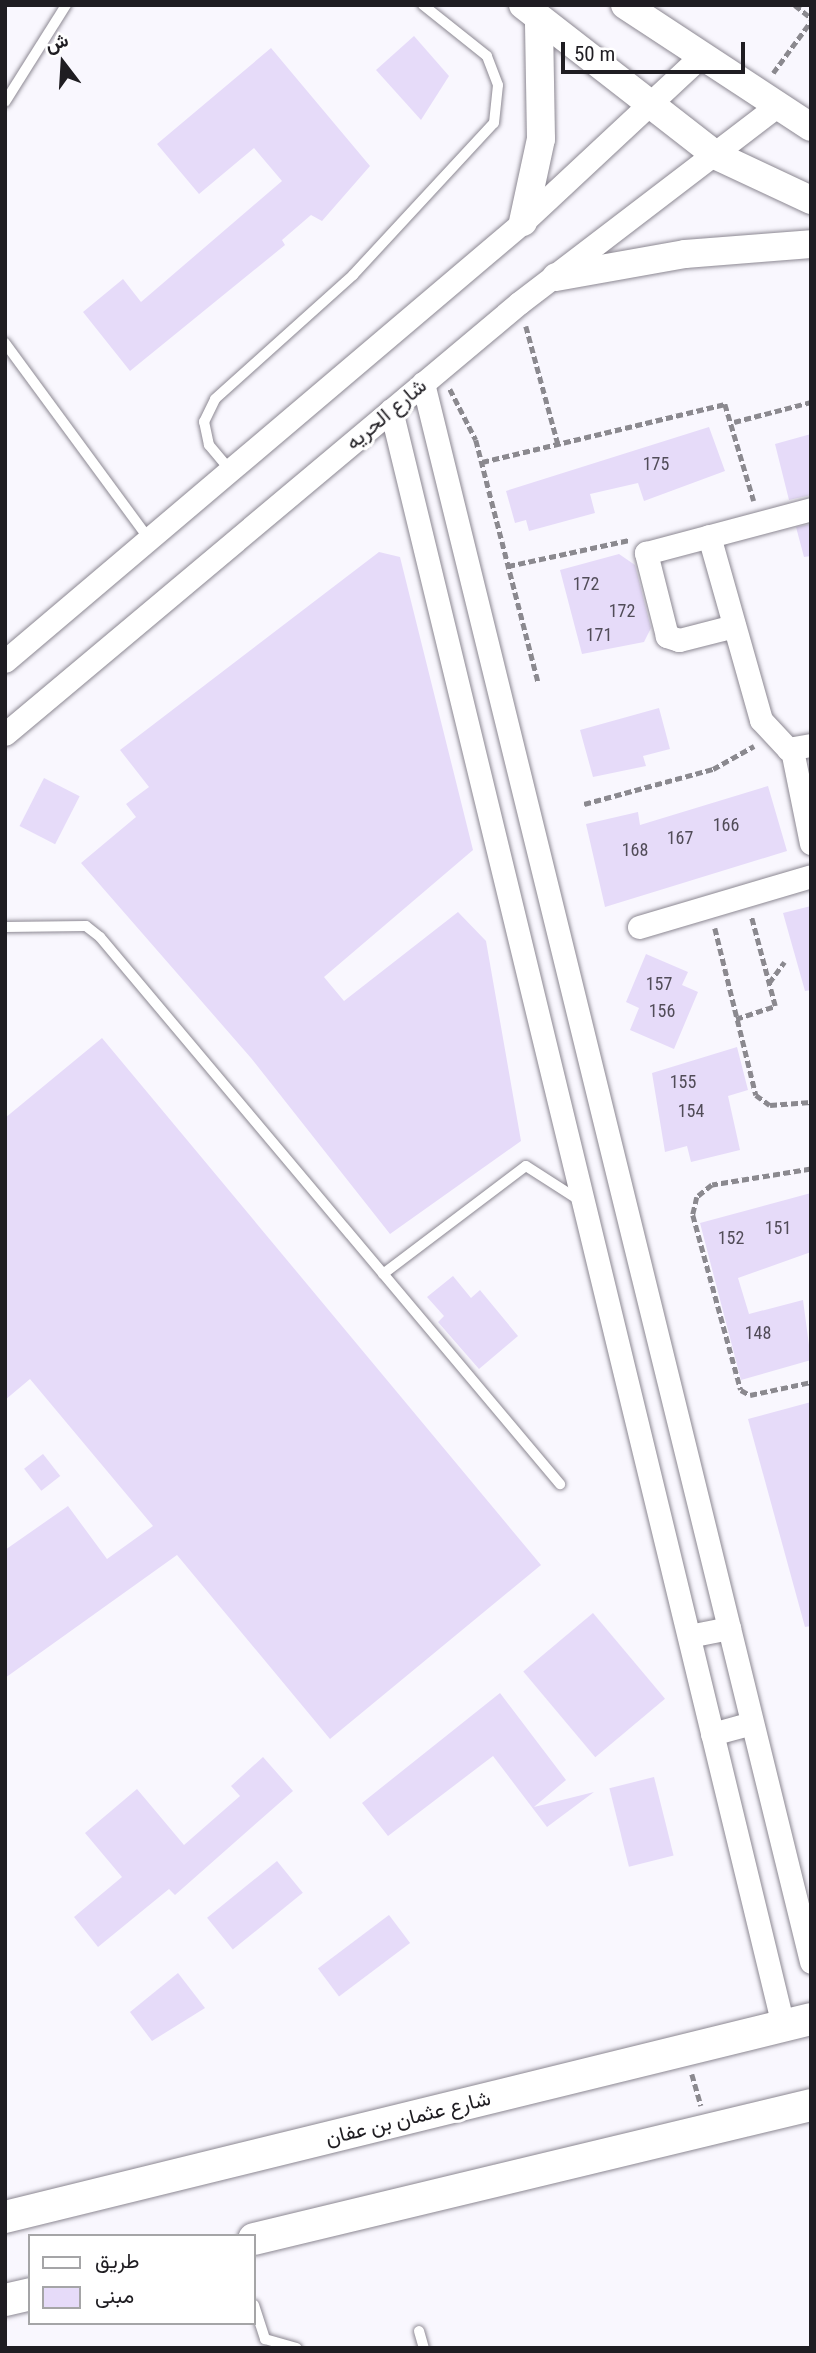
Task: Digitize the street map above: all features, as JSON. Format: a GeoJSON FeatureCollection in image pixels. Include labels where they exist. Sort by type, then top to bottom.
{"type":"FeatureCollection","features":[{"type":"Feature","properties":{"kind":"main road","name":"شارع عثمان بن عفان"},"geometry":{"type":"LineString","coordinates":[[5,2217],[797,2022]]}},
{"type":"Feature","properties":{"kind":"main road"},"geometry":{"type":"LineString","coordinates":[[256,2239],[811,2105]]}},
{"type":"Feature","properties":{"kind":"main road"},"geometry":{"type":"LineString","coordinates":[[5,2300],[28,2294]]}},
{"type":"Feature","properties":{"kind":"street"},"geometry":{"type":"LineString","coordinates":[[625,5],[698,59],[811,127]]}},
{"type":"Feature","properties":{"kind":"street"},"geometry":{"type":"LineString","coordinates":[[523,222],[541,139],[531,13]]}},
{"type":"Feature","properties":{"kind":"street"},"geometry":{"type":"LineString","coordinates":[[531,13],[645,106],[718,156],[811,200]]}},
{"type":"Feature","properties":{"kind":"street"},"geometry":{"type":"LineString","coordinates":[[5,661],[523,222],[698,59]]}},
{"type":"Feature","properties":{"kind":"street","name":"شارع الحريه"},"geometry":{"type":"LineString","coordinates":[[5,734],[519,303],[718,156],[767,100]]}},
{"type":"Feature","properties":{"kind":"street"},"geometry":{"type":"LineString","coordinates":[[556,277],[674,256],[811,244]]}},
{"type":"Feature","properties":{"kind":"street"},"geometry":{"type":"LineString","coordinates":[[430,377],[531,823],[811,1962]]}},
{"type":"Feature","properties":{"kind":"street"},"geometry":{"type":"LineString","coordinates":[[391,410],[712,1734],[797,2022]]}},
{"type":"Feature","properties":{"kind":"street"},"geometry":{"type":"LineString","coordinates":[[734,626],[678,640],[667,636],[645,559],[648,551],[811,509]]}},
{"type":"Feature","properties":{"kind":"street"},"geometry":{"type":"LineString","coordinates":[[709,536],[768,732],[801,747],[811,843]]}},
{"type":"Feature","properties":{"kind":"street"},"geometry":{"type":"LineString","coordinates":[[471,741],[509,731]]}},
{"type":"Feature","properties":{"kind":"street"},"geometry":{"type":"LineString","coordinates":[[493,833],[531,823]]}},
{"type":"Feature","properties":{"kind":"street"},"geometry":{"type":"LineString","coordinates":[[639,927],[811,876]]}},
{"type":"Feature","properties":{"kind":"street"},"geometry":{"type":"LineString","coordinates":[[689,1636],[729,1628]]}},
{"type":"Feature","properties":{"kind":"street"},"geometry":{"type":"LineString","coordinates":[[712,1734],[752,1723]]}},
{"type":"Feature","properties":{"kind":"lane"},"geometry":{"type":"LineString","coordinates":[[5,102],[66,5]]}},
{"type":"Feature","properties":{"kind":"lane"},"geometry":{"type":"LineString","coordinates":[[230,470],[209,445],[204,422],[215,399],[353,275],[494,123],[498,85],[487,56],[423,5]]}},
{"type":"Feature","properties":{"kind":"lane"},"geometry":{"type":"LineString","coordinates":[[5,343],[149,539]]}},
{"type":"Feature","properties":{"kind":"lane"},"geometry":{"type":"LineString","coordinates":[[5,927],[86,926],[100,937],[560,1484]]}},
{"type":"Feature","properties":{"kind":"lane"},"geometry":{"type":"LineString","coordinates":[[383,1275],[526,1166],[583,1202]]}},
{"type":"Feature","properties":{"kind":"lane"},"geometry":{"type":"LineString","coordinates":[[256,2315],[262,2344],[298,2348]]}},
{"type":"Feature","properties":{"kind":"lane"},"geometry":{"type":"LineString","coordinates":[[419,2331],[424,2348]]}},
{"type":"Feature","properties":{"kind":"path"},"geometry":{"type":"LineString","coordinates":[[767,100],[811,19],[795,5]]}},
{"type":"Feature","properties":{"kind":"path"},"geometry":{"type":"LineString","coordinates":[[519,303],[558,444]]}},
{"type":"Feature","properties":{"kind":"path"},"geometry":{"type":"LineString","coordinates":[[430,377],[460,404],[482,462],[538,681]]}},
{"type":"Feature","properties":{"kind":"path"},"geometry":{"type":"LineString","coordinates":[[734,422],[811,402]]}},
{"type":"Feature","properties":{"kind":"path"},"geometry":{"type":"LineString","coordinates":[[482,462],[720,404],[729,406],[760,522]]}},
{"type":"Feature","properties":{"kind":"path"},"geometry":{"type":"LineString","coordinates":[[508,566],[616,539],[648,551]]}},
{"type":"Feature","properties":{"kind":"path"},"geometry":{"type":"LineString","coordinates":[[584,804],[729,763],[768,732]]}},
{"type":"Feature","properties":{"kind":"path"},"geometry":{"type":"LineString","coordinates":[[736,1019],[774,1009],[746,897]]}},
{"type":"Feature","properties":{"kind":"path"},"geometry":{"type":"LineString","coordinates":[[710,907],[756,1095],[770,1105],[811,1102]]}},
{"type":"Feature","properties":{"kind":"path"},"geometry":{"type":"LineString","coordinates":[[769,984],[783,962]]}},
{"type":"Feature","properties":{"kind":"path"},"geometry":{"type":"LineString","coordinates":[[811,1169],[712,1185],[697,1197],[693,1215],[741,1390],[750,1395],[811,1382]]}},
{"type":"Feature","properties":{"kind":"path"},"geometry":{"type":"LineString","coordinates":[[686,2050],[708,2130]]}},
{"type":"Feature","properties":{"kind":"building"},"geometry":{"type":"Polygon","coordinates":[[[414,36],[449,76],[421,120],[376,70],[414,36]]]}},
{"type":"Feature","properties":{"kind":"building"},"geometry":{"type":"Polygon","coordinates":[[[271,48],[370,166],[322,221],[311,215],[282,240],[285,245],[130,371],[83,312],[123,279],[141,302],[282,181],[254,148],[199,194],[157,144],[271,48]]]}},
{"type":"Feature","properties":{"kind":"building"},"geometry":{"type":"Polygon","coordinates":[[[709,427],[725,471],[644,501],[638,483],[590,494],[595,513],[529,531],[526,520],[515,523],[506,491],[709,427]]]}},
{"type":"Feature","properties":{"kind":"building"},"geometry":{"type":"Polygon","coordinates":[[[811,434],[811,495],[789,500],[775,444],[811,434]]]}},
{"type":"Feature","properties":{"kind":"building"},"geometry":{"type":"Polygon","coordinates":[[[811,524],[811,556],[804,557],[796,527],[811,524]]]}},
{"type":"Feature","properties":{"kind":"building"},"geometry":{"type":"Polygon","coordinates":[[[379,552],[400,557],[473,850],[324,977],[344,1001],[458,912],[486,941],[521,1141],[390,1234],[251,1058],[81,863],[136,817],[126,804],[149,787],[120,750],[379,552]]]}},
{"type":"Feature","properties":{"kind":"building"},"geometry":{"type":"Polygon","coordinates":[[[619,554],[635,565],[651,628],[644,642],[582,654],[560,570],[619,554]]]}},
{"type":"Feature","properties":{"kind":"building"},"geometry":{"type":"Polygon","coordinates":[[[659,708],[670,749],[643,756],[646,766],[593,777],[580,730],[659,708]]]}},
{"type":"Feature","properties":{"kind":"building"},"geometry":{"type":"Polygon","coordinates":[[[44,778],[80,796],[55,844],[19,826],[44,778]]]}},
{"type":"Feature","properties":{"kind":"building"},"geometry":{"type":"Polygon","coordinates":[[[768,786],[787,851],[605,907],[586,824],[638,812],[640,825],[768,786]]]}},
{"type":"Feature","properties":{"kind":"building"},"geometry":{"type":"Polygon","coordinates":[[[811,906],[811,990],[805,991],[783,913],[811,906]]]}},
{"type":"Feature","properties":{"kind":"building"},"geometry":{"type":"Polygon","coordinates":[[[646,954],[688,972],[682,985],[698,992],[674,1049],[630,1030],[639,1008],[626,1002],[646,954]]]}},
{"type":"Feature","properties":{"kind":"building"},"geometry":{"type":"Polygon","coordinates":[[[102,1038],[541,1565],[330,1739],[177,1555],[5,1678],[5,1550],[68,1506],[107,1559],[153,1526],[30,1379],[5,1400],[5,1118],[102,1038]]]}},
{"type":"Feature","properties":{"kind":"building"},"geometry":{"type":"Polygon","coordinates":[[[737,1047],[748,1090],[728,1096],[740,1150],[691,1162],[687,1146],[665,1152],[652,1073],[737,1047]]]}},
{"type":"Feature","properties":{"kind":"building"},"geometry":{"type":"Polygon","coordinates":[[[811,1193],[811,1252],[738,1278],[749,1314],[803,1300],[811,1360],[741,1380],[700,1223],[811,1193]]]}},
{"type":"Feature","properties":{"kind":"building"},"geometry":{"type":"Polygon","coordinates":[[[453,1276],[471,1298],[480,1290],[518,1336],[479,1369],[438,1322],[444,1316],[427,1297],[453,1276]]]}},
{"type":"Feature","properties":{"kind":"building"},"geometry":{"type":"Polygon","coordinates":[[[811,1402],[811,1626],[805,1627],[748,1419],[811,1402]]]}},
{"type":"Feature","properties":{"kind":"building"},"geometry":{"type":"Polygon","coordinates":[[[43,1454],[60,1476],[41,1491],[24,1469],[43,1454]]]}},
{"type":"Feature","properties":{"kind":"building"},"geometry":{"type":"Polygon","coordinates":[[[593,1613],[665,1699],[595,1757],[523,1671],[593,1613]]]}},
{"type":"Feature","properties":{"kind":"building"},"geometry":{"type":"Polygon","coordinates":[[[500,1693],[566,1780],[534,1807],[594,1792],[547,1827],[493,1756],[388,1836],[362,1803],[500,1693]]]}},
{"type":"Feature","properties":{"kind":"building"},"geometry":{"type":"Polygon","coordinates":[[[263,1757],[293,1791],[175,1895],[169,1889],[98,1947],[74,1917],[122,1877],[85,1833],[137,1789],[184,1845],[240,1796],[231,1786],[263,1757]]]}},
{"type":"Feature","properties":{"kind":"building"},"geometry":{"type":"Polygon","coordinates":[[[654,1777],[674,1856],[629,1867],[609,1788],[654,1777]]]}},
{"type":"Feature","properties":{"kind":"building"},"geometry":{"type":"Polygon","coordinates":[[[277,1861],[303,1893],[233,1950],[207,1918],[277,1861]]]}},
{"type":"Feature","properties":{"kind":"building"},"geometry":{"type":"Polygon","coordinates":[[[389,1915],[410,1943],[339,1997],[318,1969],[389,1915]]]}},
{"type":"Feature","properties":{"kind":"building"},"geometry":{"type":"Polygon","coordinates":[[[178,1973],[205,2008],[152,2041],[130,2012],[178,1973]]]}}]}
